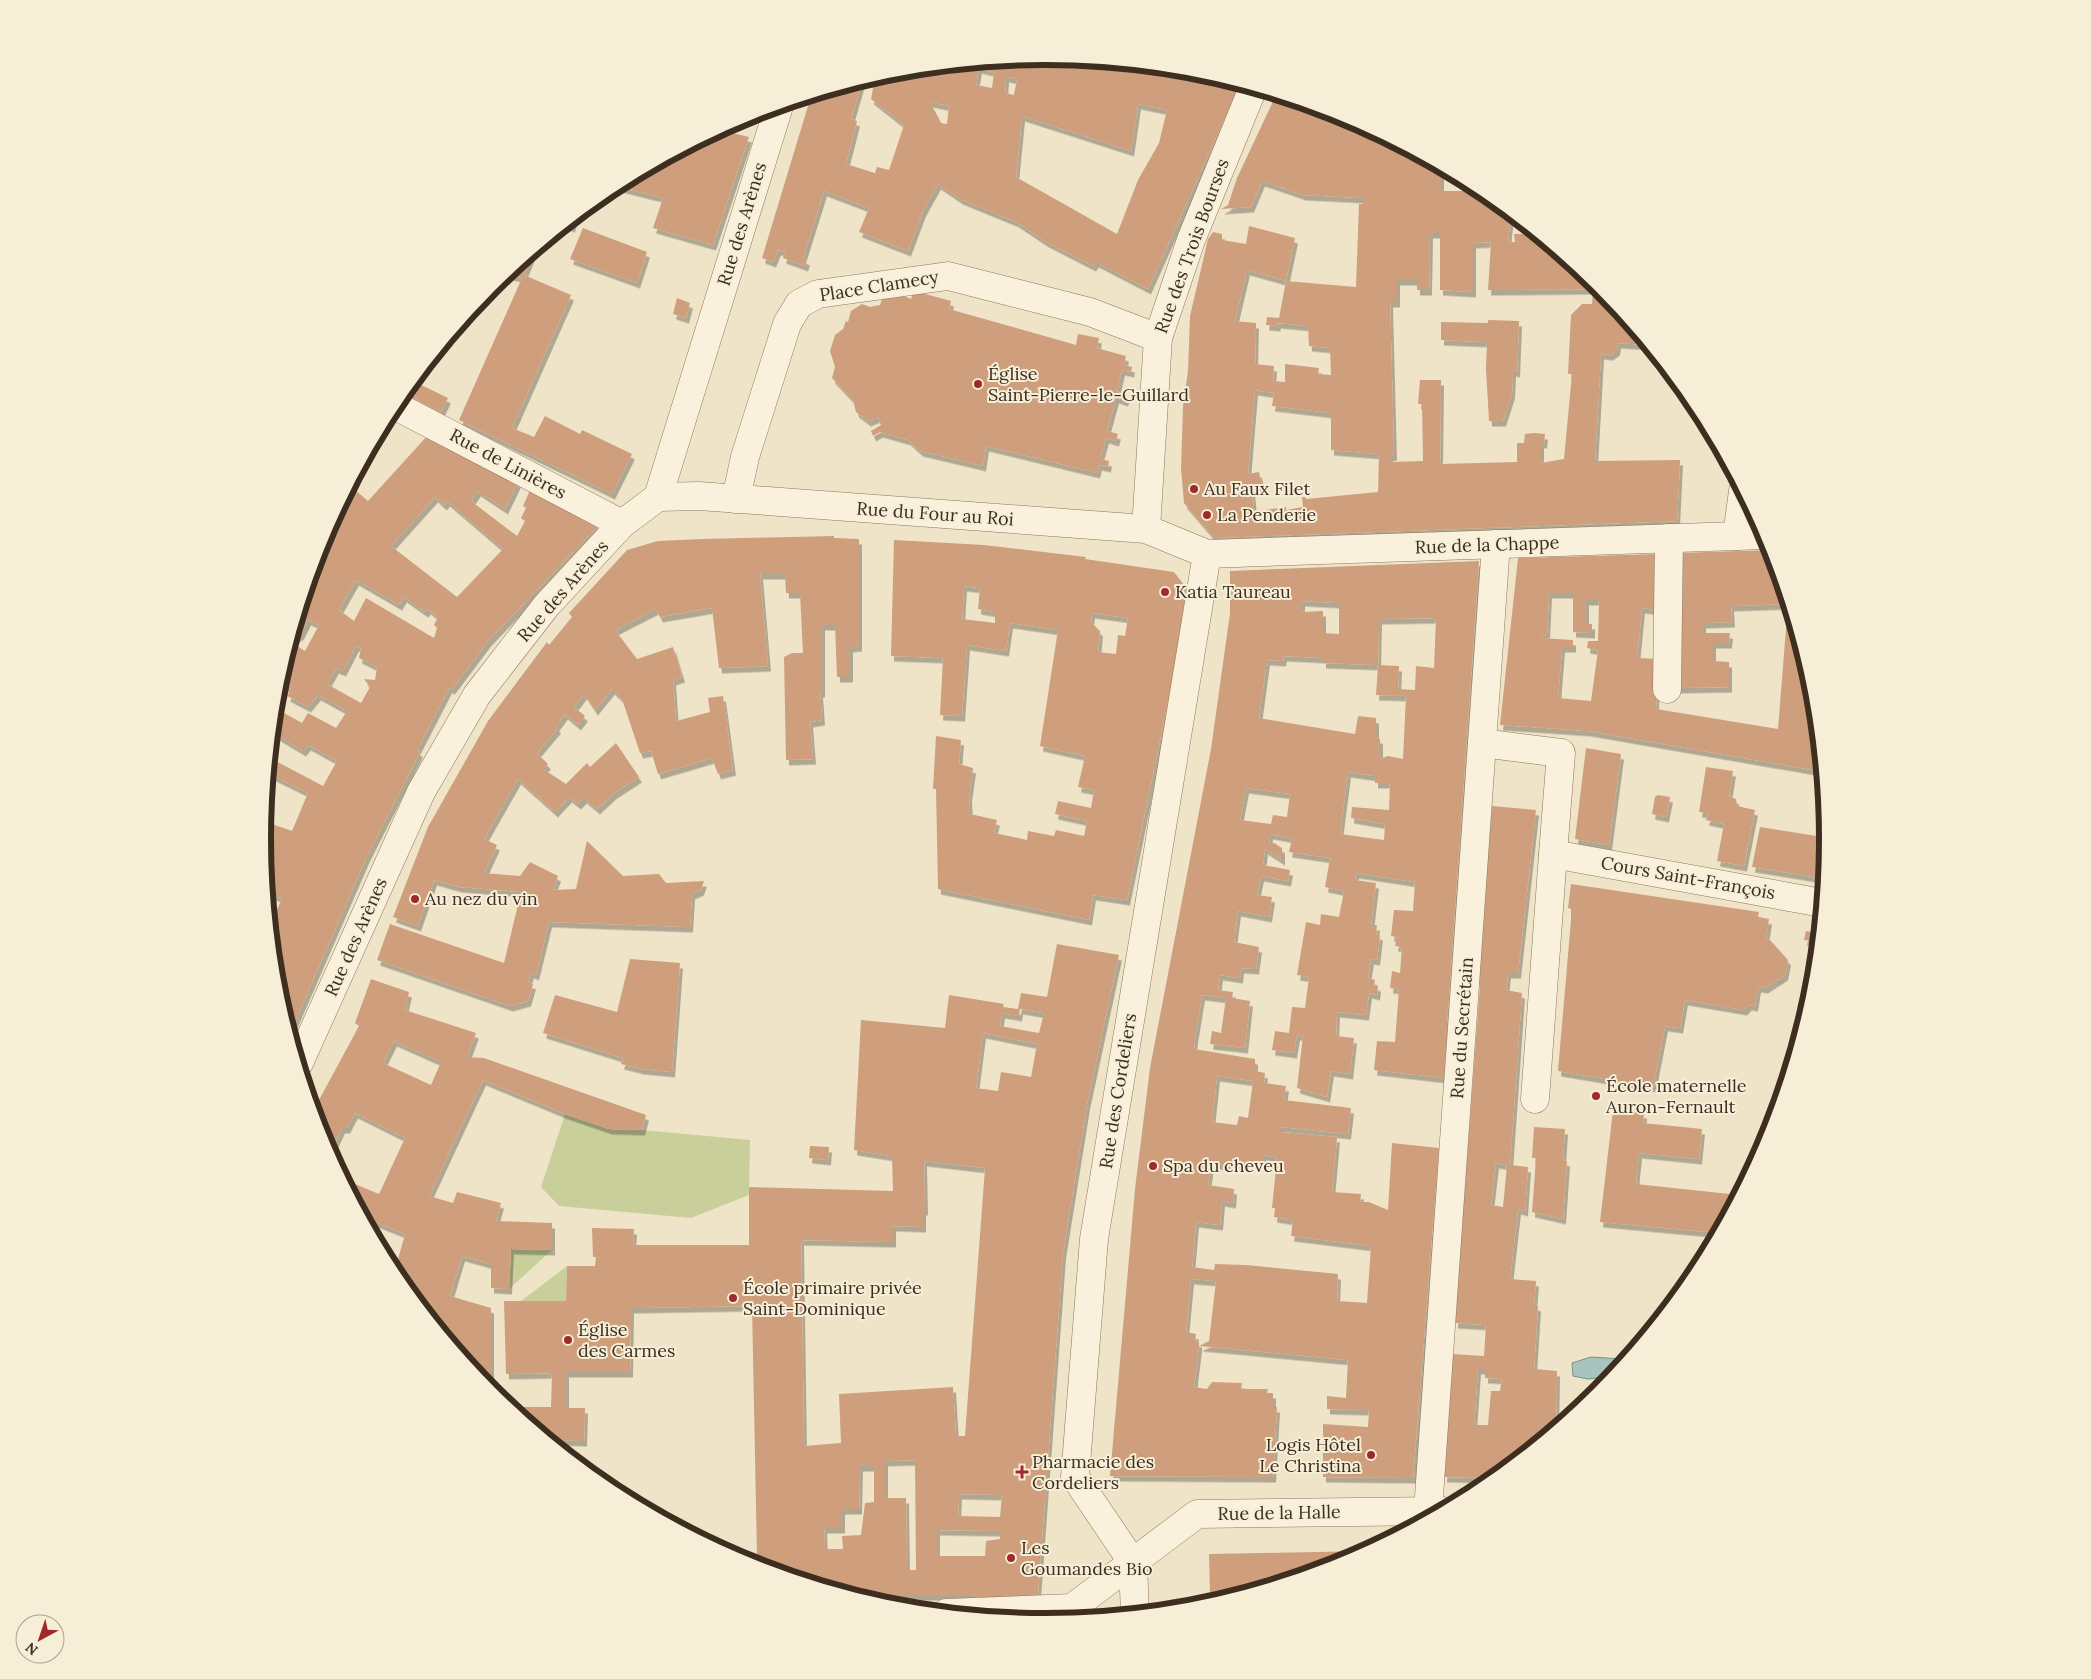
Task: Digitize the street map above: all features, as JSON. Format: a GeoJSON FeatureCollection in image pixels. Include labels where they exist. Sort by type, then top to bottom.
{"type":"FeatureCollection","features":[{"type":"Feature","properties":{"kind":"street","name":"Rue des Trois Bourses"},"geometry":{"type":"LineString","coordinates":[[1146,530],[1158,338],[1190,240],[1250,92]]}},
{"type":"Feature","properties":{"kind":"street","name":"Rue des Arènes"},"geometry":{"type":"LineString","coordinates":[[302,1056],[421,792],[477,695],[546,606],[622,524],[658,496],[777,114]]}},
{"type":"Feature","properties":{"kind":"street","name":"Place Clamecy"},"geometry":{"type":"LineString","coordinates":[[736,499],[745,457],[787,324],[799,304],[818,294],[948,276],[1090,312],[1158,338]]}},
{"type":"Feature","properties":{"kind":"street","name":"Rue de Linières"},"geometry":{"type":"LineString","coordinates":[[402,408],[622,524]]}},
{"type":"Feature","properties":{"kind":"street","name":"Rue du Four au Roi"},"geometry":{"type":"LineString","coordinates":[[658,496],[699,496],[1146,530],[1207,554]]}},
{"type":"Feature","properties":{"kind":"street"},"geometry":{"type":"LineString","coordinates":[[1737,536],[1742,501]]}},
{"type":"Feature","properties":{"kind":"street","name":"Rue de la Chappe"},"geometry":{"type":"LineString","coordinates":[[1207,554],[1757,535]]}},
{"type":"Feature","properties":{"kind":"street"},"geometry":{"type":"LineString","coordinates":[[1667,689],[1669,538]]}},
{"type":"Feature","properties":{"kind":"street","name":"Rue du Secrétain"},"geometry":{"type":"LineString","coordinates":[[1435,1509],[1496,544]]}},
{"type":"Feature","properties":{"kind":"street","name":"Rue des Cordeliers"},"geometry":{"type":"LineString","coordinates":[[1133,1563],[1074,1478],[1094,1240],[1207,554]]}},
{"type":"Feature","properties":{"kind":"street"},"geometry":{"type":"LineString","coordinates":[[1482,743],[1560,753],[1535,1099]]}},
{"type":"Feature","properties":{"kind":"street","name":"Cours Saint-François"},"geometry":{"type":"LineString","coordinates":[[1553,854],[1817,902]]}},
{"type":"Feature","properties":{"kind":"street","name":"Rue de la Halle"},"geometry":{"type":"LineString","coordinates":[[988,1611],[1072,1608],[1197,1514],[1431,1511]]}},
{"type":"Feature","properties":{"kind":"street"},"geometry":{"type":"LineString","coordinates":[[1133,1563],[1136,1608]]}},
{"type":"Feature","properties":{"kind":"green space"},"geometry":{"type":"Polygon","coordinates":[[[565,1114],[609,1129],[642,1130],[750,1140],[749,1195],[691,1218],[559,1206],[541,1187],[565,1114]]]}},
{"type":"Feature","properties":{"kind":"green space"},"geometry":{"type":"Polygon","coordinates":[[[511,1249],[552,1250],[509,1289],[511,1249]]]}},
{"type":"Feature","properties":{"kind":"green space"},"geometry":{"type":"Polygon","coordinates":[[[567,1266],[566,1301],[521,1301],[567,1266]]]}},
{"type":"Feature","properties":{"kind":"water"},"geometry":{"type":"Polygon","coordinates":[[[1591,1357],[1620,1359],[1602,1377],[1588,1379],[1573,1376],[1572,1363],[1591,1357]]]}},
{"type":"Feature","properties":{"kind":"building"},"geometry":{"type":"Polygon","coordinates":[[[1046,65],[1147,72],[1238,89],[1148,289],[1096,262],[1093,266],[1046,242],[1016,222],[960,199],[938,184],[923,211],[908,251],[859,232],[869,208],[824,191],[803,258],[807,260],[805,266],[783,258],[785,252],[778,250],[773,262],[762,258],[809,102],[860,88],[851,119],[857,121],[846,164],[875,173],[877,167],[889,170],[904,125],[871,99],[874,85],[894,80],[979,69],[976,85],[992,88],[994,72],[981,68],[1046,65]],[[1006,77],[1005,93],[1014,95],[1017,79],[1006,77]],[[930,102],[941,123],[947,124],[949,106],[930,102]],[[1138,104],[1131,151],[1022,116],[1016,177],[1117,234],[1138,180],[1159,143],[1167,110],[1138,104]]]}},
{"type":"Feature","properties":{"kind":"building"},"geometry":{"type":"Polygon","coordinates":[[[1274,100],[1342,124],[1388,145],[1433,169],[1441,174],[1441,191],[1463,191],[1463,188],[1476,196],[1510,220],[1508,242],[1515,242],[1514,234],[1528,234],[1590,289],[1488,290],[1491,242],[1473,243],[1473,292],[1440,290],[1440,233],[1430,233],[1429,290],[1417,290],[1417,280],[1397,280],[1397,302],[1390,302],[1394,455],[1390,456],[1390,462],[1423,461],[1422,404],[1418,404],[1420,380],[1441,380],[1440,464],[1517,462],[1517,443],[1524,443],[1525,434],[1534,433],[1545,434],[1544,443],[1541,443],[1541,463],[1564,459],[1572,374],[1568,374],[1571,315],[1582,304],[1592,304],[1593,292],[1604,304],[1604,309],[1609,309],[1641,345],[1618,343],[1617,350],[1610,355],[1601,354],[1595,461],[1680,460],[1677,521],[1214,538],[1184,503],[1181,469],[1183,406],[1188,371],[1190,316],[1208,239],[1213,232],[1222,234],[1222,240],[1246,244],[1249,226],[1295,238],[1286,281],[1356,287],[1359,204],[1363,204],[1363,198],[1303,195],[1262,181],[1251,207],[1221,209],[1228,205],[1237,178],[1274,100]],[[1247,270],[1235,321],[1256,323],[1255,364],[1274,366],[1273,381],[1285,382],[1285,364],[1319,368],[1318,374],[1331,375],[1330,348],[1309,346],[1308,326],[1278,323],[1277,326],[1266,325],[1267,317],[1279,318],[1286,281],[1247,270]],[[1255,390],[1248,474],[1259,472],[1262,487],[1252,489],[1255,519],[1259,518],[1258,511],[1286,507],[1286,510],[1303,507],[1302,497],[1306,499],[1378,492],[1379,454],[1331,450],[1331,413],[1272,406],[1274,393],[1255,390]]]}},
{"type":"Feature","properties":{"kind":"building"},"geometry":{"type":"Polygon","coordinates":[[[730,133],[749,137],[713,245],[653,228],[663,198],[626,189],[658,169],[730,133]]]}},
{"type":"Feature","properties":{"kind":"building"},"geometry":{"type":"Polygon","coordinates":[[[583,228],[647,252],[637,283],[570,259],[583,228]]]}},
{"type":"Feature","properties":{"kind":"building"},"geometry":{"type":"Polygon","coordinates":[[[529,263],[524,275],[571,295],[512,428],[534,437],[545,416],[580,434],[582,430],[632,454],[612,494],[459,420],[522,278],[515,276],[529,263]]]}},
{"type":"Feature","properties":{"kind":"building","name":"Église Saint-Pierre-le-Guillard"},"geometry":{"type":"Polygon","coordinates":[[[914,291],[951,301],[949,309],[1076,345],[1078,334],[1099,338],[1097,348],[1126,356],[1124,365],[1132,367],[1131,372],[1122,370],[1117,392],[1127,395],[1125,401],[1116,398],[1107,431],[1118,434],[1116,441],[1106,438],[1100,459],[1109,461],[1108,467],[1099,465],[1097,473],[986,446],[983,466],[920,451],[908,440],[880,432],[873,436],[871,431],[881,425],[878,417],[868,421],[856,412],[853,400],[832,378],[835,367],[830,351],[835,335],[843,329],[846,321],[848,322],[851,311],[862,304],[870,307],[880,305],[883,296],[899,294],[911,299],[914,291]]]}},
{"type":"Feature","properties":{"kind":"building"},"geometry":{"type":"Polygon","coordinates":[[[677,298],[690,303],[686,318],[673,314],[677,298]]]}},
{"type":"Feature","properties":{"kind":"building"},"geometry":{"type":"Polygon","coordinates":[[[1488,320],[1519,321],[1517,372],[1513,371],[1512,393],[1503,421],[1489,421],[1486,369],[1487,342],[1441,340],[1441,322],[1488,323],[1488,320]]]}},
{"type":"Feature","properties":{"kind":"building"},"geometry":{"type":"Polygon","coordinates":[[[420,384],[448,398],[441,412],[411,397],[420,384]]]}},
{"type":"Feature","properties":{"kind":"building"},"geometry":{"type":"Polygon","coordinates":[[[428,435],[518,482],[505,509],[478,491],[471,501],[517,536],[525,521],[521,518],[526,508],[523,506],[531,488],[599,525],[488,641],[452,689],[449,688],[417,750],[420,752],[367,856],[294,1025],[278,941],[275,909],[277,910],[282,898],[274,895],[272,824],[292,831],[308,793],[274,777],[276,761],[323,786],[337,761],[308,745],[303,751],[278,736],[282,712],[302,723],[308,713],[336,728],[347,711],[318,695],[308,707],[287,696],[291,689],[286,687],[296,645],[305,651],[319,625],[308,620],[298,636],[330,543],[355,490],[368,501],[428,435]],[[435,497],[391,546],[457,597],[503,549],[447,501],[444,505],[435,497]],[[356,580],[339,610],[354,621],[366,598],[434,638],[437,628],[434,625],[438,617],[428,609],[425,612],[404,597],[399,605],[356,580]],[[356,646],[343,671],[336,668],[327,684],[361,703],[370,687],[364,679],[375,680],[377,667],[359,658],[361,648],[356,646]]]}},
{"type":"Feature","properties":{"kind":"building"},"geometry":{"type":"Polygon","coordinates":[[[834,536],[834,538],[859,539],[859,646],[850,647],[850,677],[837,677],[835,625],[822,625],[822,692],[820,692],[822,720],[810,722],[813,759],[786,760],[784,657],[792,653],[803,653],[800,593],[786,593],[785,574],[760,574],[768,666],[719,668],[712,608],[660,617],[656,609],[615,630],[637,659],[673,647],[682,677],[673,680],[676,721],[710,712],[708,698],[723,696],[733,770],[718,774],[712,758],[658,774],[651,751],[640,753],[622,699],[612,689],[595,710],[584,694],[574,707],[585,716],[578,725],[565,714],[556,726],[558,728],[537,753],[548,764],[543,769],[566,784],[587,763],[590,767],[616,743],[639,777],[613,794],[597,809],[584,798],[578,804],[569,797],[555,812],[518,779],[484,839],[497,845],[484,873],[520,876],[530,862],[558,876],[553,890],[576,889],[587,841],[623,876],[659,874],[666,883],[704,881],[701,890],[692,894],[690,927],[549,922],[536,975],[531,973],[528,982],[533,984],[528,1001],[510,1006],[377,960],[390,924],[504,963],[521,892],[459,887],[434,880],[418,926],[393,917],[428,827],[488,721],[547,642],[549,645],[572,617],[569,613],[627,550],[658,541],[834,536]]]}},
{"type":"Feature","properties":{"kind":"building"},"geometry":{"type":"Polygon","coordinates":[[[894,540],[984,545],[1086,557],[1085,559],[1174,572],[1185,586],[1183,619],[1172,682],[1127,900],[1093,895],[1089,920],[938,889],[936,789],[933,789],[936,736],[961,740],[959,764],[973,768],[969,796],[970,814],[997,820],[994,833],[1027,840],[1028,831],[1054,836],[1056,830],[1084,836],[1087,821],[1055,814],[1058,801],[1091,808],[1094,790],[1078,787],[1085,756],[1040,746],[1058,630],[1010,623],[1006,651],[967,645],[962,716],[940,715],[943,658],[891,656],[894,540]],[[964,586],[962,619],[995,623],[995,612],[978,609],[980,588],[964,586]],[[1092,613],[1091,622],[1100,631],[1098,652],[1116,654],[1118,635],[1125,636],[1128,618],[1092,613]]]}},
{"type":"Feature","properties":{"kind":"building"},"geometry":{"type":"Polygon","coordinates":[[[1764,550],[1783,604],[1731,606],[1732,622],[1703,623],[1703,633],[1730,633],[1729,643],[1713,643],[1713,661],[1729,662],[1729,687],[1674,688],[1677,553],[1764,550]]]}},
{"type":"Feature","properties":{"kind":"building"},"geometry":{"type":"Polygon","coordinates":[[[1659,554],[1657,610],[1642,608],[1637,658],[1657,659],[1656,709],[1778,729],[1787,616],[1805,688],[1816,771],[1588,731],[1500,725],[1518,558],[1659,554]],[[1549,593],[1547,634],[1540,638],[1573,640],[1573,647],[1562,647],[1558,698],[1591,701],[1598,650],[1587,648],[1588,641],[1598,641],[1599,600],[1586,600],[1586,624],[1592,624],[1592,633],[1573,632],[1573,593],[1549,593]]]}},
{"type":"Feature","properties":{"kind":"building"},"geometry":{"type":"Polygon","coordinates":[[[1479,561],[1447,1023],[1452,1024],[1450,1048],[1446,1048],[1444,1078],[1374,1070],[1377,1041],[1395,1042],[1399,989],[1390,988],[1392,971],[1400,973],[1402,947],[1395,946],[1397,937],[1391,936],[1394,910],[1413,911],[1415,882],[1356,873],[1355,880],[1376,883],[1371,925],[1377,925],[1376,934],[1380,935],[1377,960],[1371,959],[1368,978],[1375,980],[1374,985],[1378,986],[1377,995],[1369,993],[1366,1015],[1337,1012],[1336,1036],[1354,1038],[1350,1074],[1331,1071],[1327,1097],[1297,1088],[1303,1036],[1297,1035],[1294,1053],[1272,1050],[1275,1031],[1289,1033],[1292,1007],[1305,1008],[1309,977],[1297,975],[1306,922],[1320,925],[1321,914],[1339,917],[1344,891],[1325,887],[1330,858],[1289,852],[1292,838],[1270,834],[1269,843],[1274,843],[1282,848],[1282,860],[1265,849],[1263,865],[1290,870],[1288,881],[1261,876],[1257,895],[1272,897],[1269,917],[1238,911],[1234,942],[1259,947],[1256,969],[1241,968],[1240,978],[1220,975],[1218,990],[1233,992],[1232,998],[1250,1001],[1245,1048],[1210,1044],[1212,1031],[1221,1033],[1226,998],[1202,995],[1194,1049],[1255,1059],[1255,1071],[1265,1073],[1264,1083],[1286,1086],[1284,1100],[1351,1108],[1348,1134],[1281,1127],[1281,1132],[1337,1137],[1332,1192],[1361,1194],[1360,1202],[1369,1202],[1388,1210],[1392,1143],[1439,1148],[1413,1478],[1323,1477],[1323,1424],[1368,1427],[1369,1410],[1327,1409],[1327,1396],[1346,1398],[1348,1360],[1199,1346],[1194,1387],[1207,1389],[1212,1382],[1242,1383],[1241,1389],[1268,1389],[1267,1393],[1273,1393],[1273,1407],[1277,1407],[1273,1477],[1110,1476],[1135,1189],[1150,1068],[1211,749],[1230,613],[1230,571],[1479,561]],[[1302,601],[1302,612],[1323,611],[1323,633],[1339,634],[1339,603],[1302,601]],[[1436,618],[1379,619],[1378,665],[1399,666],[1398,689],[1415,690],[1416,666],[1434,668],[1436,618]],[[1284,656],[1283,661],[1267,660],[1259,718],[1355,734],[1358,716],[1376,718],[1376,737],[1380,739],[1380,759],[1388,756],[1403,759],[1406,696],[1376,695],[1378,665],[1323,663],[1323,658],[1284,656]],[[1348,772],[1340,834],[1384,840],[1385,824],[1351,818],[1352,807],[1389,810],[1390,783],[1375,783],[1375,776],[1348,772]],[[1246,788],[1240,820],[1271,824],[1273,815],[1287,817],[1290,794],[1246,788]],[[1217,1076],[1212,1122],[1237,1125],[1239,1116],[1248,1118],[1253,1081],[1217,1076]],[[1263,1155],[1262,1164],[1237,1160],[1236,1167],[1211,1163],[1208,1185],[1234,1189],[1233,1203],[1222,1201],[1220,1225],[1196,1222],[1192,1267],[1214,1270],[1215,1264],[1246,1265],[1338,1274],[1337,1301],[1367,1303],[1371,1246],[1291,1236],[1293,1220],[1274,1217],[1275,1208],[1272,1208],[1277,1157],[1263,1155]],[[1191,1279],[1186,1332],[1196,1334],[1195,1341],[1199,1342],[1199,1346],[1209,1341],[1216,1281],[1191,1279]]]}},
{"type":"Feature","properties":{"kind":"building"},"geometry":{"type":"Polygon","coordinates":[[[1586,748],[1621,754],[1609,845],[1575,839],[1586,748]]]}},
{"type":"Feature","properties":{"kind":"building"},"geometry":{"type":"Polygon","coordinates":[[[1706,767],[1733,771],[1729,796],[1736,799],[1737,806],[1755,810],[1744,866],[1717,861],[1724,824],[1706,820],[1708,813],[1699,812],[1706,767]]]}},
{"type":"Feature","properties":{"kind":"building"},"geometry":{"type":"Polygon","coordinates":[[[1658,795],[1670,797],[1666,817],[1652,814],[1655,797],[1658,795]]]}},
{"type":"Feature","properties":{"kind":"building"},"geometry":{"type":"Polygon","coordinates":[[[1492,806],[1536,810],[1518,973],[1508,973],[1506,990],[1522,993],[1510,1165],[1528,1167],[1525,1211],[1518,1209],[1510,1279],[1536,1281],[1534,1305],[1538,1306],[1534,1369],[1557,1371],[1556,1422],[1517,1454],[1483,1478],[1444,1477],[1453,1354],[1484,1356],[1486,1325],[1455,1323],[1461,1198],[1464,1199],[1480,985],[1477,985],[1485,856],[1488,857],[1492,806]],[[1496,1163],[1491,1205],[1503,1207],[1507,1165],[1496,1163]],[[1478,1369],[1474,1425],[1488,1425],[1491,1391],[1500,1391],[1502,1379],[1485,1378],[1485,1369],[1478,1369]]]}},
{"type":"Feature","properties":{"kind":"building"},"geometry":{"type":"Polygon","coordinates":[[[1760,827],[1817,836],[1815,850],[1820,851],[1818,878],[1752,867],[1760,827]]]}},
{"type":"Feature","properties":{"kind":"building"},"geometry":{"type":"Polygon","coordinates":[[[1571,884],[1759,912],[1758,917],[1769,919],[1766,939],[1770,940],[1788,960],[1785,975],[1765,988],[1758,987],[1755,1006],[1749,1005],[1744,1010],[1685,1000],[1680,1028],[1665,1026],[1653,1087],[1558,1071],[1571,920],[1571,909],[1568,908],[1571,884]]]}},
{"type":"Feature","properties":{"kind":"building"},"geometry":{"type":"Polygon","coordinates":[[[1806,931],[1814,933],[1802,1004],[1800,1001],[1812,941],[1804,940],[1806,931]]]}},
{"type":"Feature","properties":{"kind":"building"},"geometry":{"type":"Polygon","coordinates":[[[1057,944],[1119,955],[1087,1104],[1063,1253],[1038,1593],[1032,1599],[978,1597],[974,1595],[876,1595],[845,1588],[754,1557],[757,1557],[752,1306],[631,1308],[630,1372],[566,1372],[566,1408],[585,1408],[584,1441],[557,1440],[520,1408],[551,1407],[552,1373],[506,1374],[504,1301],[566,1301],[567,1266],[595,1266],[596,1257],[593,1257],[592,1228],[634,1229],[633,1245],[749,1245],[749,1187],[893,1191],[892,1156],[854,1150],[861,1020],[945,1028],[949,995],[1004,1004],[1003,1007],[1018,1009],[1021,993],[1047,997],[1057,944]],[[1020,1009],[1019,1016],[1002,1013],[1000,1026],[1039,1033],[1044,1013],[1020,1009]],[[983,1033],[976,1088],[998,1091],[1001,1072],[1031,1077],[1037,1044],[983,1033]],[[924,1161],[925,1210],[923,1210],[923,1227],[893,1226],[893,1242],[801,1240],[804,1446],[841,1443],[839,1394],[953,1387],[956,1436],[965,1436],[985,1168],[924,1161]],[[915,1460],[885,1461],[885,1498],[906,1498],[907,1570],[916,1570],[915,1460]],[[860,1466],[859,1509],[842,1509],[842,1528],[824,1528],[825,1549],[843,1549],[842,1536],[861,1535],[865,1503],[874,1502],[874,1466],[860,1466]],[[959,1494],[958,1516],[1000,1517],[1002,1495],[959,1494]],[[937,1530],[937,1556],[985,1556],[986,1541],[1000,1539],[1000,1531],[937,1530]]]}},
{"type":"Feature","properties":{"kind":"building"},"geometry":{"type":"Polygon","coordinates":[[[630,959],[680,963],[672,1072],[641,1069],[621,1064],[623,1058],[543,1033],[555,995],[617,1012],[630,959]]]}},
{"type":"Feature","properties":{"kind":"building"},"geometry":{"type":"Polygon","coordinates":[[[371,979],[409,992],[405,1010],[476,1033],[467,1057],[484,1058],[646,1115],[642,1130],[609,1129],[565,1114],[483,1080],[429,1196],[453,1203],[457,1192],[501,1203],[496,1221],[552,1223],[552,1250],[511,1249],[509,1289],[491,1288],[491,1264],[462,1256],[450,1296],[491,1308],[491,1380],[463,1350],[431,1311],[416,1290],[417,1286],[413,1285],[397,1262],[405,1234],[371,1220],[351,1182],[379,1194],[405,1138],[355,1113],[347,1128],[342,1128],[334,1145],[318,1103],[359,1026],[355,1023],[371,979]],[[394,1041],[383,1063],[431,1085],[441,1062],[394,1041]]]}},
{"type":"Feature","properties":{"kind":"building"},"geometry":{"type":"Polygon","coordinates":[[[1613,1110],[1644,1113],[1643,1123],[1702,1129],[1699,1159],[1639,1153],[1636,1184],[1733,1194],[1713,1232],[1600,1222],[1613,1110]]]}},
{"type":"Feature","properties":{"kind":"building"},"geometry":{"type":"Polygon","coordinates":[[[1534,1127],[1565,1129],[1563,1160],[1567,1161],[1563,1219],[1532,1212],[1536,1158],[1532,1158],[1534,1127]]]}},
{"type":"Feature","properties":{"kind":"building"},"geometry":{"type":"Polygon","coordinates":[[[810,1146],[829,1147],[828,1160],[809,1158],[810,1146]]]}},
{"type":"Feature","properties":{"kind":"building"},"geometry":{"type":"Polygon","coordinates":[[[1350,1551],[1294,1573],[1246,1588],[1210,1596],[1209,1554],[1350,1551]]]}},
{"type":"Feature","properties":{"kind":"place","name":"Église Saint-Pierre-le-Guillard"},"geometry":{"type":"Point","coordinates":[978,384]}},
{"type":"Feature","properties":{"kind":"place","name":"Au Faux Filet"},"geometry":{"type":"Point","coordinates":[1194,489]}},
{"type":"Feature","properties":{"kind":"place","name":"La Penderie"},"geometry":{"type":"Point","coordinates":[1207,515]}},
{"type":"Feature","properties":{"kind":"place","name":"Katia Taureau"},"geometry":{"type":"Point","coordinates":[1165,592]}},
{"type":"Feature","properties":{"kind":"place","name":"Au nez du vin"},"geometry":{"type":"Point","coordinates":[415,899]}},
{"type":"Feature","properties":{"kind":"place","name":"École maternelle Auron-Fernault"},"geometry":{"type":"Point","coordinates":[1596,1096]}},
{"type":"Feature","properties":{"kind":"place","name":"Spa du cheveu"},"geometry":{"type":"Point","coordinates":[1153,1166]}},
{"type":"Feature","properties":{"kind":"place","name":"École primaire privée Saint-Dominique"},"geometry":{"type":"Point","coordinates":[733,1298]}},
{"type":"Feature","properties":{"kind":"place","name":"Église des Carmes"},"geometry":{"type":"Point","coordinates":[568,1340]}},
{"type":"Feature","properties":{"kind":"place","name":"Logis Hôtel Le Christina"},"geometry":{"type":"Point","coordinates":[1371,1455]}},
{"type":"Feature","properties":{"kind":"place","name":"Pharmacie des Cordeliers"},"geometry":{"type":"Point","coordinates":[1022,1472]}},
{"type":"Feature","properties":{"kind":"place","name":"Les Goumandes Bio"},"geometry":{"type":"Point","coordinates":[1011,1558]}}]}
